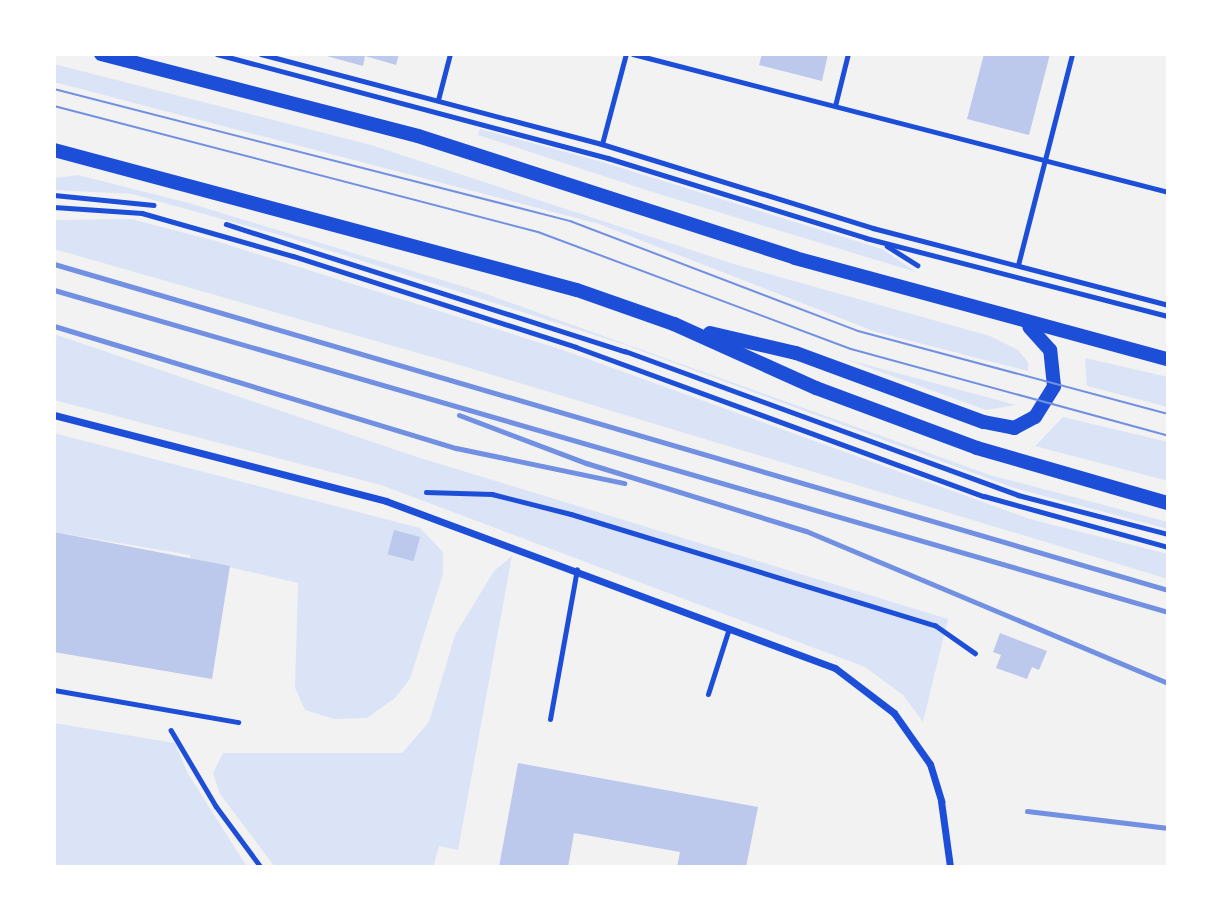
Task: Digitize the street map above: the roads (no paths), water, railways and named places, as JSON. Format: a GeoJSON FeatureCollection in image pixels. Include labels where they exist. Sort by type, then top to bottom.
{"type":"FeatureCollection","features":[{"type":"Feature","properties":{"kind":"main road"},"geometry":{"type":"LineString","coordinates":[[101,54],[418,136],[681,224],[1016,321],[1168,359]]}},
{"type":"Feature","properties":{"kind":"main road"},"geometry":{"type":"LineString","coordinates":[[54,150],[484,263],[674,324],[796,353],[984,422],[1014,428],[1044,408],[1055,374],[1043,340],[1016,321]]}},
{"type":"Feature","properties":{"kind":"main road"},"geometry":{"type":"LineString","coordinates":[[674,324],[816,388],[978,448],[1168,503]]}},
{"type":"Feature","properties":{"kind":"street"},"geometry":{"type":"LineString","coordinates":[[54,415],[386,501],[577,569],[835,668],[894,713],[930,764],[941,801],[950,867]]}},
{"type":"Feature","properties":{"kind":"lane"},"geometry":{"type":"LineString","coordinates":[[550,719],[577,569]]}},
{"type":"Feature","properties":{"kind":"lane"},"geometry":{"type":"LineString","coordinates":[[708,694],[729,628]]}},
{"type":"Feature","properties":{"kind":"lane"},"geometry":{"type":"LineString","coordinates":[[54,690],[238,722]]}},
{"type":"Feature","properties":{"kind":"tram line"},"geometry":{"type":"LineString","coordinates":[[54,89],[570,221],[858,331],[1168,414]]}},
{"type":"Feature","properties":{"kind":"tram line"},"geometry":{"type":"LineString","coordinates":[[54,106],[538,232],[851,349],[1168,436]]}},
{"type":"Feature","properties":{"kind":"railway"},"geometry":{"type":"LineString","coordinates":[[54,264],[1168,590]]}},
{"type":"Feature","properties":{"kind":"railway"},"geometry":{"type":"LineString","coordinates":[[54,290],[1168,612]]}},
{"type":"Feature","properties":{"kind":"railway"},"geometry":{"type":"LineString","coordinates":[[54,326],[456,448],[624,483]]}},
{"type":"Feature","properties":{"kind":"railway"},"geometry":{"type":"LineString","coordinates":[[459,415],[586,463],[806,531],[1168,683]]}},
{"type":"Feature","properties":{"kind":"railway"},"geometry":{"type":"LineString","coordinates":[[1027,811],[1168,828]]}}]}
